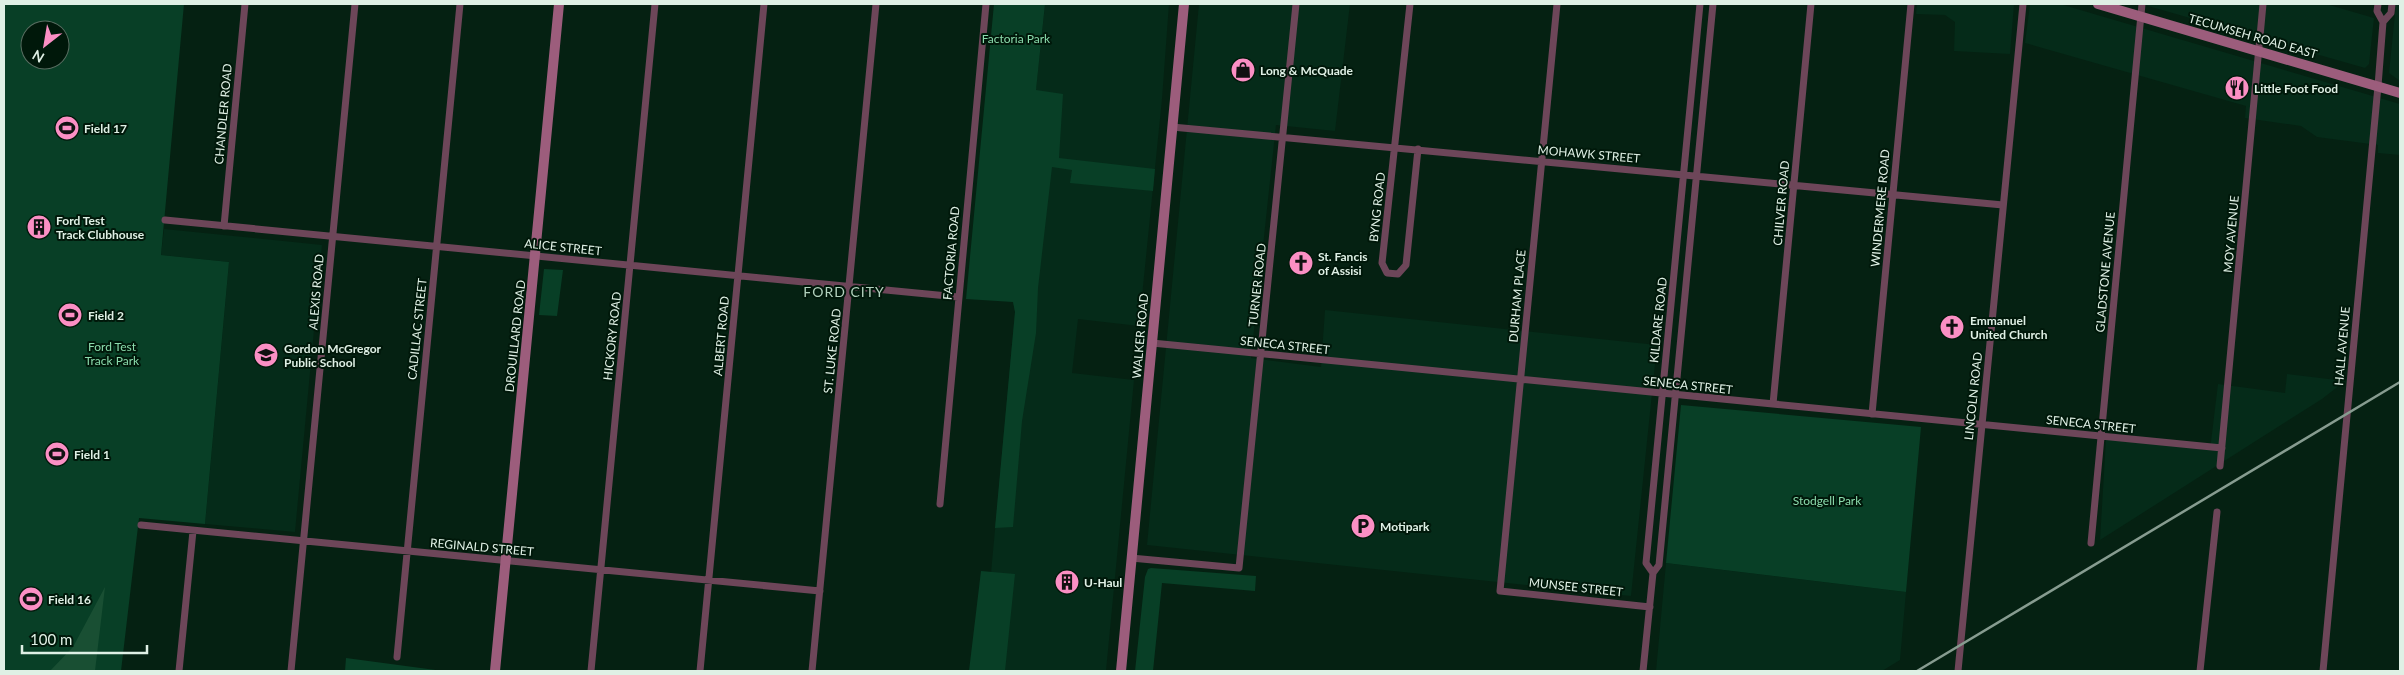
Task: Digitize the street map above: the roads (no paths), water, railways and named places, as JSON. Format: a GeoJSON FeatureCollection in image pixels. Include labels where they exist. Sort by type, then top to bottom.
{"type":"FeatureCollection","features":[{"type":"Feature","properties":{"kind":"main road","name":"DROUILLARD ROAD"},"geometry":{"type":"LineString","coordinates":[[495,671],[559,4]]}},
{"type":"Feature","properties":{"kind":"main road","name":"WALKER ROAD"},"geometry":{"type":"LineString","coordinates":[[1121,671],[1184,4]]}},
{"type":"Feature","properties":{"kind":"main road","name":"TECUMSEH ROAD EAST"},"geometry":{"type":"LineString","coordinates":[[2098,4],[2400,93]]}},
{"type":"Feature","properties":{"kind":"street","name":"CHANDLER ROAD"},"geometry":{"type":"LineString","coordinates":[[224,226],[245,4]]}},
{"type":"Feature","properties":{"kind":"street","name":"ALEXIS ROAD"},"geometry":{"type":"LineString","coordinates":[[291,671],[355,4]]}},
{"type":"Feature","properties":{"kind":"street","name":"CADILLAC STREET"},"geometry":{"type":"LineString","coordinates":[[397,657],[460,4]]}},
{"type":"Feature","properties":{"kind":"street","name":"HICKORY ROAD"},"geometry":{"type":"LineString","coordinates":[[591,671],[655,4]]}},
{"type":"Feature","properties":{"kind":"street","name":"ALBERT ROAD"},"geometry":{"type":"LineString","coordinates":[[700,671],[764,4]]}},
{"type":"Feature","properties":{"kind":"street","name":"ST. LUKE ROAD"},"geometry":{"type":"LineString","coordinates":[[812,671],[876,4]]}},
{"type":"Feature","properties":{"kind":"street","name":"FACTORIA ROAD"},"geometry":{"type":"LineString","coordinates":[[940,504],[986,4]]}},
{"type":"Feature","properties":{"kind":"street","name":"TURNER ROAD"},"geometry":{"type":"LineString","coordinates":[[1132,558],[1239,568],[1296,4]]}},
{"type":"Feature","properties":{"kind":"street","name":"BYNG ROAD"},"geometry":{"type":"LineString","coordinates":[[1410,4],[1382,263],[1388,273],[1398,274],[1406,265],[1418,150]]}},
{"type":"Feature","properties":{"kind":"street","name":"DURHAM PLACE"},"geometry":{"type":"LineString","coordinates":[[1500,591],[1557,4]]}},
{"type":"Feature","properties":{"kind":"street","name":"KILDARE ROAD"},"geometry":{"type":"LineString","coordinates":[[1653,573],[1646,563],[1700,4]]}},
{"type":"Feature","properties":{"kind":"street","name":"KILDARE ROAD"},"geometry":{"type":"LineString","coordinates":[[1643,671],[1653,573],[1659,565],[1713,4]]}},
{"type":"Feature","properties":{"kind":"street","name":"CHILVER ROAD"},"geometry":{"type":"LineString","coordinates":[[1773,404],[1811,4]]}},
{"type":"Feature","properties":{"kind":"street","name":"WINDERMERE ROAD"},"geometry":{"type":"LineString","coordinates":[[1872,414],[1911,4]]}},
{"type":"Feature","properties":{"kind":"street","name":"LINCOLN ROAD"},"geometry":{"type":"LineString","coordinates":[[1958,671],[2023,4]]}},
{"type":"Feature","properties":{"kind":"street","name":"GLADSTONE AVENUE"},"geometry":{"type":"LineString","coordinates":[[2091,543],[2142,4]]}},
{"type":"Feature","properties":{"kind":"street","name":"MOY AVENUE"},"geometry":{"type":"LineString","coordinates":[[2220,466],[2263,4]]}},
{"type":"Feature","properties":{"kind":"street","name":"HALL AVENUE"},"geometry":{"type":"LineString","coordinates":[[2323,671],[2378,86],[2383,22],[2377,11],[2378,4]]}},
{"type":"Feature","properties":{"kind":"street","name":"HALL AVENUE"},"geometry":{"type":"LineString","coordinates":[[2383,22],[2391,14],[2392,4]]}},
{"type":"Feature","properties":{"kind":"street"},"geometry":{"type":"LineString","coordinates":[[1694,68],[1707,68]]}},
{"type":"Feature","properties":{"kind":"street","name":"MOHAWK STREET"},"geometry":{"type":"LineString","coordinates":[[1172,127],[2004,205]]}},
{"type":"Feature","properties":{"kind":"street","name":"ALICE STREET"},"geometry":{"type":"LineString","coordinates":[[165,220],[958,297]]}},
{"type":"Feature","properties":{"kind":"street","name":"SENECA STREET"},"geometry":{"type":"LineString","coordinates":[[1152,343],[2222,448]]}},
{"type":"Feature","properties":{"kind":"street"},"geometry":{"type":"LineString","coordinates":[[2200,671],[2217,512]]}},
{"type":"Feature","properties":{"kind":"street","name":"REGINALD STREET"},"geometry":{"type":"LineString","coordinates":[[142,525],[820,591]]}},
{"type":"Feature","properties":{"kind":"street"},"geometry":{"type":"LineString","coordinates":[[180,671],[193,531]]}},
{"type":"Feature","properties":{"kind":"street","name":"MUNSEE STREET"},"geometry":{"type":"LineString","coordinates":[[1500,591],[1650,607]]}},
{"type":"Feature","properties":{"kind":"railway"},"geometry":{"type":"LineString","coordinates":[[1917,671],[2400,382]]}},
{"type":"Feature","properties":{"kind":"place","name":"Long & McQuade"},"geometry":{"type":"Point","coordinates":[1243,70]}},
{"type":"Feature","properties":{"kind":"place","name":"Little Foot Food"},"geometry":{"type":"Point","coordinates":[2237,88]}},
{"type":"Feature","properties":{"kind":"place","name":"Field 17"},"geometry":{"type":"Point","coordinates":[67,128]}},
{"type":"Feature","properties":{"kind":"place","name":"Ford Test Track Clubhouse"},"geometry":{"type":"Point","coordinates":[39,227]}},
{"type":"Feature","properties":{"kind":"place","name":"St. Fancis of Assisi"},"geometry":{"type":"Point","coordinates":[1301,263]}},
{"type":"Feature","properties":{"kind":"place","name":"Field 2"},"geometry":{"type":"Point","coordinates":[70,315]}},
{"type":"Feature","properties":{"kind":"place","name":"Emmanuel United Church"},"geometry":{"type":"Point","coordinates":[1952,327]}},
{"type":"Feature","properties":{"kind":"place","name":"Gordon McGregor Public School"},"geometry":{"type":"Point","coordinates":[266,355]}},
{"type":"Feature","properties":{"kind":"place","name":"Field 1"},"geometry":{"type":"Point","coordinates":[57,454]}},
{"type":"Feature","properties":{"kind":"place","name":"Motipark"},"geometry":{"type":"Point","coordinates":[1363,526]}},
{"type":"Feature","properties":{"kind":"place","name":"U-Haul"},"geometry":{"type":"Point","coordinates":[1067,582]}},
{"type":"Feature","properties":{"kind":"place","name":"Field 16"},"geometry":{"type":"Point","coordinates":[31,599]}},
{"type":"Feature","properties":{"kind":"district","name":"FORD CITY"},"geometry":{"type":"Point","coordinates":[844,291]}},
{"type":"Feature","properties":{"kind":"park label","name":"Factoria Park"},"geometry":{"type":"Point","coordinates":[1016,38]}},
{"type":"Feature","properties":{"kind":"park label","name":"Ford Test Track Park"},"geometry":{"type":"Point","coordinates":[112,353]}},
{"type":"Feature","properties":{"kind":"park label","name":"Stodgell Park"},"geometry":{"type":"Point","coordinates":[1827,500]}}]}
